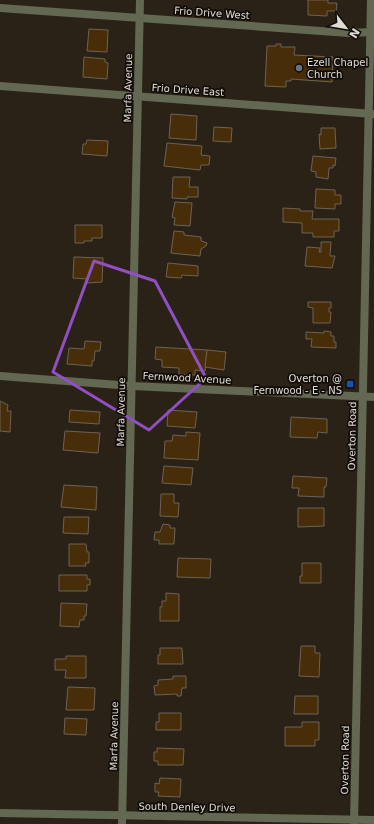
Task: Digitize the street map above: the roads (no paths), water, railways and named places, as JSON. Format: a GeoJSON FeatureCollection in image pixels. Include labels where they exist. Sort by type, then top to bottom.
{"type":"FeatureCollection","features":[{"type":"Feature","properties":{"kind":"street","name":"Marfa Avenue"},"geometry":{"type":"LineString","coordinates":[[122,820],[140,0]]}},
{"type":"Feature","properties":{"kind":"street","name":"Overton Road"},"geometry":{"type":"LineString","coordinates":[[354,822],[362,397],[372,114],[371,0]]}},
{"type":"Feature","properties":{"kind":"street","name":"Frio Drive West"},"geometry":{"type":"LineString","coordinates":[[0,8],[349,32],[372,32]]}},
{"type":"Feature","properties":{"kind":"street","name":"Frio Drive East"},"geometry":{"type":"LineString","coordinates":[[0,86],[372,114]]}},
{"type":"Feature","properties":{"kind":"street","name":"Fernwood Avenue"},"geometry":{"type":"LineString","coordinates":[[0,376],[132,386],[374,398]]}},
{"type":"Feature","properties":{"kind":"street","name":"South Denley Drive"},"geometry":{"type":"LineString","coordinates":[[0,813],[122,820],[354,822],[374,820]]}},
{"type":"Feature","properties":{"kind":"place","name":"Ezell Chapel Church"},"geometry":{"type":"Point","coordinates":[299,68]}},
{"type":"Feature","properties":{"kind":"place","name":"Overton @ Fernwood - E - NS"},"geometry":{"type":"Point","coordinates":[350,384]}}]}
